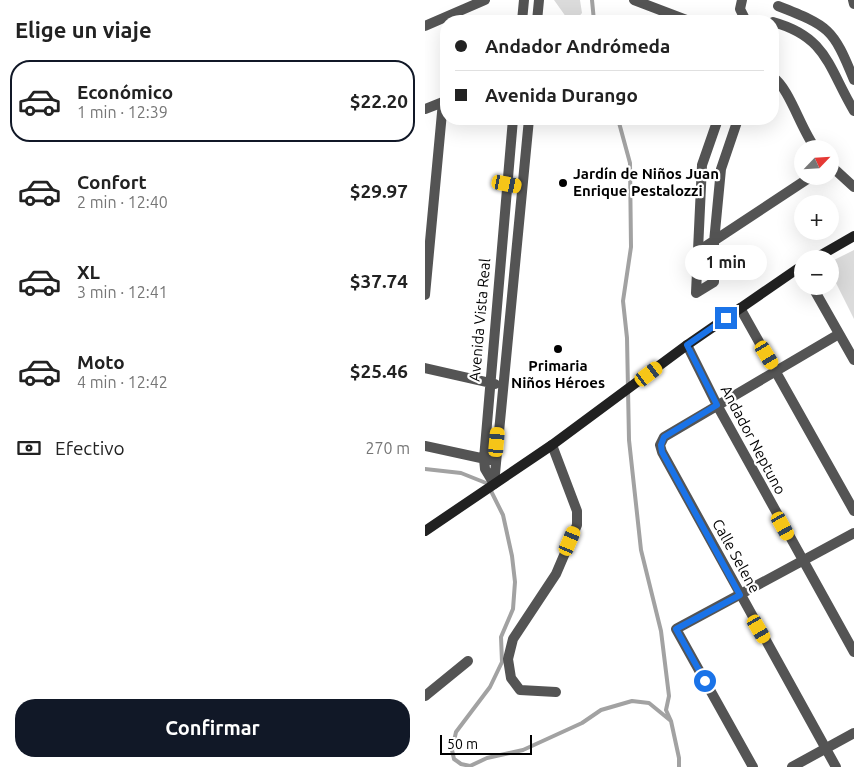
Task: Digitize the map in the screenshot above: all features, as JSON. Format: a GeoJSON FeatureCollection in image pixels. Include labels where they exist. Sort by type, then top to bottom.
{"type":"FeatureCollection","features":[{"type":"Feature","properties":{"kind":"street"},"geometry":{"type":"LineString","coordinates":[[450,15],[485,0]]}},
{"type":"Feature","properties":{"kind":"street"},"geometry":{"type":"LineString","coordinates":[[523,15],[524,0]]}},
{"type":"Feature","properties":{"kind":"street"},"geometry":{"type":"LineString","coordinates":[[538,15],[539,0]]}},
{"type":"Feature","properties":{"kind":"street"},"geometry":{"type":"LineString","coordinates":[[634,0],[673,15]]}},
{"type":"Feature","properties":{"kind":"street"},"geometry":{"type":"LineString","coordinates":[[743,0],[740,9],[743,15]]}},
{"type":"Feature","properties":{"kind":"street"},"geometry":{"type":"LineString","coordinates":[[777,3],[820,23],[841,49],[854,80]]}},
{"type":"Feature","properties":{"kind":"street"},"geometry":{"type":"LineString","coordinates":[[425,26],[440,20]]}},
{"type":"Feature","properties":{"kind":"street"},"geometry":{"type":"LineString","coordinates":[[779,24],[809,37],[819,47],[854,111]]}},
{"type":"Feature","properties":{"kind":"street"},"geometry":{"type":"LineString","coordinates":[[779,82],[811,140]]}},
{"type":"Feature","properties":{"kind":"street"},"geometry":{"type":"LineString","coordinates":[[425,109],[440,103]]}},
{"type":"Feature","properties":{"kind":"street"},"geometry":{"type":"LineString","coordinates":[[425,295],[441,125]]}},
{"type":"Feature","properties":{"kind":"street","name":"Avenida Vista Real"},"geometry":{"type":"LineString","coordinates":[[494,484],[485,469],[484,459],[489,382],[512,125]]}},
{"type":"Feature","properties":{"kind":"street","name":"Avenida Vista Real"},"geometry":{"type":"LineString","coordinates":[[494,484],[528,125]]}},
{"type":"Feature","properties":{"kind":"street"},"geometry":{"type":"LineString","coordinates":[[716,125],[703,166],[696,293],[714,282],[714,242],[721,169],[736,125]]}},
{"type":"Feature","properties":{"kind":"street"},"geometry":{"type":"LineString","coordinates":[[839,173],[854,187]]}},
{"type":"Feature","properties":{"kind":"street"},"geometry":{"type":"LineString","coordinates":[[507,184],[523,187]]}},
{"type":"Feature","properties":{"kind":"street"},"geometry":{"type":"LineString","coordinates":[[697,252],[798,185]]}},
{"type":"Feature","properties":{"kind":"street"},"geometry":{"type":"LineString","coordinates":[[830,250],[854,236]]}},
{"type":"Feature","properties":{"kind":"street"},"geometry":{"type":"LineString","coordinates":[[425,531],[552,445],[687,345],[794,273]]}},
{"type":"Feature","properties":{"kind":"street"},"geometry":{"type":"LineString","coordinates":[[817,295],[854,360]]}},
{"type":"Feature","properties":{"kind":"street"},"geometry":{"type":"LineString","coordinates":[[740,308],[854,511]]}},
{"type":"Feature","properties":{"kind":"street"},"geometry":{"type":"LineString","coordinates":[[717,405],[839,334]]}},
{"type":"Feature","properties":{"kind":"street","name":"Andador Neptuno"},"geometry":{"type":"LineString","coordinates":[[687,345],[717,405],[854,652]]}},
{"type":"Feature","properties":{"kind":"street"},"geometry":{"type":"LineString","coordinates":[[425,368],[503,385]]}},
{"type":"Feature","properties":{"kind":"street","name":"Calle Selene"},"geometry":{"type":"LineString","coordinates":[[717,405],[664,437],[661,445],[662,452],[836,767]]}},
{"type":"Feature","properties":{"kind":"street"},"geometry":{"type":"LineString","coordinates":[[552,445],[577,511],[577,525],[556,574],[513,639],[508,659],[511,678],[520,690],[556,692]]}},
{"type":"Feature","properties":{"kind":"street"},"geometry":{"type":"LineString","coordinates":[[425,446],[496,461]]}},
{"type":"Feature","properties":{"kind":"street"},"geometry":{"type":"LineString","coordinates":[[753,767],[676,629],[854,533]]}},
{"type":"Feature","properties":{"kind":"street"},"geometry":{"type":"LineString","coordinates":[[425,696],[469,661]]}},
{"type":"Feature","properties":{"kind":"street"},"geometry":{"type":"LineString","coordinates":[[792,767],[854,733]]}},
{"type":"Feature","properties":{"kind":"shaded area"},"geometry":{"type":"Polygon","coordinates":[[[554,0],[580,0],[582,13],[580,15],[565,15],[554,0]]]}},
{"type":"Feature","properties":{"kind":"shaded area"},"geometry":{"type":"Polygon","coordinates":[[[854,250],[854,319],[839,289],[839,258],[854,250]]]}},
{"type":"Feature","properties":{"kind":"waterway"},"geometry":{"type":"LineString","coordinates":[[592,0],[593,15]]}},
{"type":"Feature","properties":{"kind":"waterway"},"geometry":{"type":"LineString","coordinates":[[620,125],[630,163],[631,247],[623,301],[627,338],[629,440],[641,550],[661,631],[669,696],[666,710],[671,721]]}},
{"type":"Feature","properties":{"kind":"waterway"},"geometry":{"type":"LineString","coordinates":[[425,469],[461,473],[486,483]]}},
{"type":"Feature","properties":{"kind":"waterway"},"geometry":{"type":"LineString","coordinates":[[490,489],[503,515],[512,556],[515,582],[513,609],[501,637],[502,662],[490,687],[456,732],[452,750],[454,759],[461,764],[470,766],[487,758],[523,750],[582,723],[601,710],[632,701],[649,703],[671,721],[679,758],[679,767]]}},
{"type":"Feature","properties":{"kind":"place","name":"Jardín de Niños Juan Enrique Pestalozzi"},"geometry":{"type":"Point","coordinates":[563,183]}},
{"type":"Feature","properties":{"kind":"place","name":"Primaria Niños Héroes"},"geometry":{"type":"Point","coordinates":[558,349]}},
{"type":"Feature","properties":{"kind":"route"},"geometry":{"type":"LineString","coordinates":[[705,681],[676,629],[740,595],[662,452],[661,445],[664,437],[717,405],[687,345],[726,318]]}}]}
